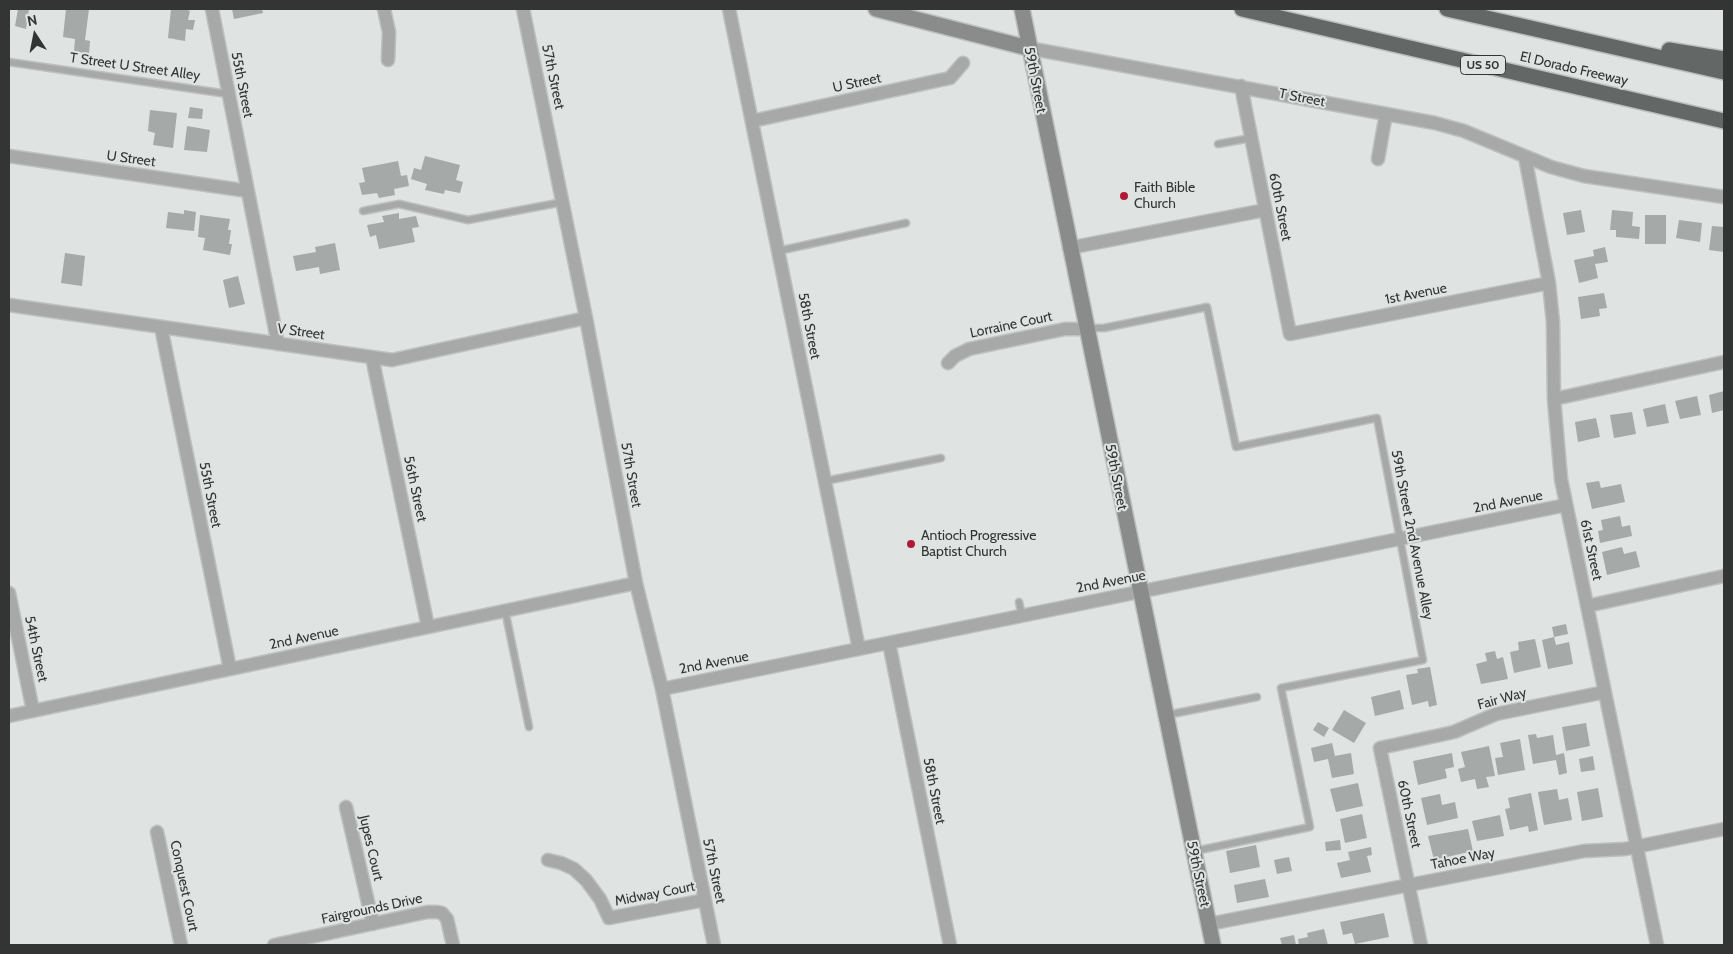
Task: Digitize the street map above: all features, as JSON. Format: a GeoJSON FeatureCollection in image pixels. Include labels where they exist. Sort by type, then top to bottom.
{"type":"FeatureCollection","features":[{"type":"Feature","properties":{"kind":"highway","name":"El Dorado Freeway"},"geometry":{"type":"LineString","coordinates":[[1242,9],[1724,120]]}},
{"type":"Feature","properties":{"kind":"highway"},"geometry":{"type":"LineString","coordinates":[[1446,9],[1724,72]]}},
{"type":"Feature","properties":{"kind":"highway"},"geometry":{"type":"LineString","coordinates":[[1550,32],[1724,58]]}},
{"type":"Feature","properties":{"kind":"street","name":"55th Street"},"geometry":{"type":"LineString","coordinates":[[212,9],[278,344]]}},
{"type":"Feature","properties":{"kind":"street"},"geometry":{"type":"LineString","coordinates":[[384,9],[388,32],[388,60]]}},
{"type":"Feature","properties":{"kind":"street","name":"57th Street"},"geometry":{"type":"LineString","coordinates":[[523,9],[586,318],[636,583],[662,689],[714,945]]}},
{"type":"Feature","properties":{"kind":"street","name":"58th Street"},"geometry":{"type":"LineString","coordinates":[[729,9],[825,480],[841,534],[859,649]]}},
{"type":"Feature","properties":{"kind":"street","name":"T Street"},"geometry":{"type":"LineString","coordinates":[[876,9],[1028,48],[1241,86],[1464,131],[1525,157],[1584,176],[1724,197]]}},
{"type":"Feature","properties":{"kind":"street","name":"59th Street"},"geometry":{"type":"LineString","coordinates":[[1022,9],[1028,48],[1213,945]]}},
{"type":"Feature","properties":{"kind":"street","name":"U Street"},"geometry":{"type":"LineString","coordinates":[[752,121],[950,78],[963,63]]}},
{"type":"Feature","properties":{"kind":"street","name":"60th Street"},"geometry":{"type":"LineString","coordinates":[[1241,86],[1290,334]]}},
{"type":"Feature","properties":{"kind":"street"},"geometry":{"type":"LineString","coordinates":[[1378,160],[1386,114]]}},
{"type":"Feature","properties":{"kind":"street","name":"U Street"},"geometry":{"type":"LineString","coordinates":[[9,156],[248,191]]}},
{"type":"Feature","properties":{"kind":"street","name":"61st Street"},"geometry":{"type":"LineString","coordinates":[[1525,157],[1549,283],[1553,322],[1556,442],[1566,505],[1656,945]]}},
{"type":"Feature","properties":{"kind":"street"},"geometry":{"type":"LineString","coordinates":[[1069,248],[1265,210]]}},
{"type":"Feature","properties":{"kind":"street","name":"1st Avenue"},"geometry":{"type":"LineString","coordinates":[[1290,334],[1549,283]]}},
{"type":"Feature","properties":{"kind":"street","name":"V Street"},"geometry":{"type":"LineString","coordinates":[[9,305],[392,360],[586,318]]}},
{"type":"Feature","properties":{"kind":"street","name":"55th Street"},"geometry":{"type":"LineString","coordinates":[[161,327],[230,669]]}},
{"type":"Feature","properties":{"kind":"street","name":"Lorraine Court"},"geometry":{"type":"LineString","coordinates":[[948,363],[954,356],[969,349],[1065,329],[1086,328]]}},
{"type":"Feature","properties":{"kind":"street","name":"56th Street"},"geometry":{"type":"LineString","coordinates":[[372,357],[428,627]]}},
{"type":"Feature","properties":{"kind":"street"},"geometry":{"type":"LineString","coordinates":[[1554,400],[1724,362]]}},
{"type":"Feature","properties":{"kind":"street","name":"2nd Avenue"},"geometry":{"type":"LineString","coordinates":[[662,689],[1566,505]]}},
{"type":"Feature","properties":{"kind":"street"},"geometry":{"type":"LineString","coordinates":[[1587,606],[1724,576]]}},
{"type":"Feature","properties":{"kind":"street","name":"2nd Avenue"},"geometry":{"type":"LineString","coordinates":[[9,716],[636,583]]}},
{"type":"Feature","properties":{"kind":"street","name":"54th Street"},"geometry":{"type":"LineString","coordinates":[[9,593],[33,711]]}},
{"type":"Feature","properties":{"kind":"street","name":"58th Street"},"geometry":{"type":"LineString","coordinates":[[889,643],[950,945]]}},
{"type":"Feature","properties":{"kind":"street","name":"Fair Way"},"geometry":{"type":"LineString","coordinates":[[1380,748],[1454,732],[1496,714],[1605,692]]}},
{"type":"Feature","properties":{"kind":"street","name":"60th Street"},"geometry":{"type":"LineString","coordinates":[[1380,748],[1421,945]]}},
{"type":"Feature","properties":{"kind":"street","name":"Jupes Court"},"geometry":{"type":"LineString","coordinates":[[346,807],[373,924]]}},
{"type":"Feature","properties":{"kind":"street","name":"Tahoe Way"},"geometry":{"type":"LineString","coordinates":[[1209,924],[1584,851],[1637,847],[1724,829]]}},
{"type":"Feature","properties":{"kind":"street","name":"Conquest Court"},"geometry":{"type":"LineString","coordinates":[[157,832],[181,945]]}},
{"type":"Feature","properties":{"kind":"street","name":"Midway Court"},"geometry":{"type":"LineString","coordinates":[[548,860],[567,866],[586,880],[609,918],[705,900]]}},
{"type":"Feature","properties":{"kind":"street","name":"Fairgrounds Drive"},"geometry":{"type":"LineString","coordinates":[[274,945],[437,912],[442,913],[447,920],[453,945]]}},
{"type":"Feature","properties":{"kind":"lane","name":"T Street U Street Alley"},"geometry":{"type":"LineString","coordinates":[[9,62],[228,94]]}},
{"type":"Feature","properties":{"kind":"lane"},"geometry":{"type":"LineString","coordinates":[[1218,144],[1251,138]]}},
{"type":"Feature","properties":{"kind":"lane"},"geometry":{"type":"LineString","coordinates":[[363,211],[399,204],[468,220],[563,202]]}},
{"type":"Feature","properties":{"kind":"lane"},"geometry":{"type":"LineString","coordinates":[[778,251],[906,223]]}},
{"type":"Feature","properties":{"kind":"lane","name":"59th Street 2nd Avenue Alley"},"geometry":{"type":"LineString","coordinates":[[1086,328],[1104,328],[1207,307],[1236,447],[1377,418],[1423,660],[1281,688],[1310,827],[1194,851]]}},
{"type":"Feature","properties":{"kind":"lane"},"geometry":{"type":"LineString","coordinates":[[825,480],[941,458]]}},
{"type":"Feature","properties":{"kind":"lane"},"geometry":{"type":"LineString","coordinates":[[1019,602],[1022,616]]}},
{"type":"Feature","properties":{"kind":"lane"},"geometry":{"type":"LineString","coordinates":[[505,610],[529,727]]}},
{"type":"Feature","properties":{"kind":"lane"},"geometry":{"type":"LineString","coordinates":[[1166,716],[1257,697]]}},
{"type":"Feature","properties":{"kind":"building"},"geometry":{"type":"Polygon","coordinates":[[[18,9],[29,9],[26,29],[15,26],[18,9]]]}},
{"type":"Feature","properties":{"kind":"building"},"geometry":{"type":"Polygon","coordinates":[[[66,9],[89,9],[85,40],[90,41],[89,54],[74,51],[75,39],[63,37],[66,9]]]}},
{"type":"Feature","properties":{"kind":"building"},"geometry":{"type":"Polygon","coordinates":[[[171,9],[190,11],[188,20],[195,20],[193,30],[186,29],[185,41],[168,38],[171,9]]]}},
{"type":"Feature","properties":{"kind":"building"},"geometry":{"type":"Polygon","coordinates":[[[232,9],[262,9],[263,13],[234,19],[232,9]]]}},
{"type":"Feature","properties":{"kind":"building"},"geometry":{"type":"Polygon","coordinates":[[[190,107],[203,109],[202,119],[188,118],[190,107]]]}},
{"type":"Feature","properties":{"kind":"building"},"geometry":{"type":"Polygon","coordinates":[[[150,110],[177,113],[173,148],[153,145],[155,133],[148,131],[150,110]]]}},
{"type":"Feature","properties":{"kind":"building"},"geometry":{"type":"Polygon","coordinates":[[[187,126],[210,130],[207,152],[184,150],[187,126]]]}},
{"type":"Feature","properties":{"kind":"building"},"geometry":{"type":"Polygon","coordinates":[[[425,156],[460,165],[456,180],[463,182],[460,193],[445,190],[444,194],[425,190],[427,184],[411,179],[414,168],[421,170],[425,156]]]}},
{"type":"Feature","properties":{"kind":"building"},"geometry":{"type":"Polygon","coordinates":[[[398,161],[401,176],[407,175],[409,186],[394,189],[395,195],[379,198],[377,193],[362,195],[359,183],[365,182],[362,168],[398,161]]]}},
{"type":"Feature","properties":{"kind":"building"},"geometry":{"type":"Polygon","coordinates":[[[184,210],[196,212],[194,231],[166,228],[168,212],[184,214],[184,210]]]}},
{"type":"Feature","properties":{"kind":"building"},"geometry":{"type":"Polygon","coordinates":[[[1581,210],[1585,232],[1567,235],[1563,213],[1581,210]]]}},
{"type":"Feature","properties":{"kind":"building"},"geometry":{"type":"Polygon","coordinates":[[[1612,210],[1633,212],[1632,226],[1640,227],[1639,239],[1616,237],[1616,230],[1610,230],[1612,210]]]}},
{"type":"Feature","properties":{"kind":"building"},"geometry":{"type":"Polygon","coordinates":[[[399,213],[399,219],[416,216],[419,227],[412,228],[415,242],[379,249],[376,235],[370,237],[367,225],[384,222],[382,216],[399,213]]]}},
{"type":"Feature","properties":{"kind":"building"},"geometry":{"type":"Polygon","coordinates":[[[200,215],[230,219],[228,230],[231,230],[229,244],[232,244],[230,255],[203,250],[205,238],[198,237],[200,215]]]}},
{"type":"Feature","properties":{"kind":"building"},"geometry":{"type":"Polygon","coordinates":[[[1645,215],[1666,215],[1666,244],[1645,244],[1645,215]]]}},
{"type":"Feature","properties":{"kind":"building"},"geometry":{"type":"Polygon","coordinates":[[[1679,220],[1702,223],[1700,242],[1676,238],[1679,220]]]}},
{"type":"Feature","properties":{"kind":"building"},"geometry":{"type":"Polygon","coordinates":[[[1712,226],[1724,227],[1724,252],[1709,250],[1712,226]]]}},
{"type":"Feature","properties":{"kind":"building"},"geometry":{"type":"Polygon","coordinates":[[[335,243],[340,270],[320,274],[319,267],[296,271],[293,256],[316,252],[315,247],[335,243]]]}},
{"type":"Feature","properties":{"kind":"building"},"geometry":{"type":"Polygon","coordinates":[[[1605,247],[1608,262],[1595,264],[1598,278],[1579,283],[1574,260],[1594,256],[1593,250],[1605,247]]]}},
{"type":"Feature","properties":{"kind":"building"},"geometry":{"type":"Polygon","coordinates":[[[65,253],[85,256],[82,286],[61,283],[65,253]]]}},
{"type":"Feature","properties":{"kind":"building"},"geometry":{"type":"Polygon","coordinates":[[[238,276],[245,304],[229,308],[223,280],[238,276]]]}},
{"type":"Feature","properties":{"kind":"building"},"geometry":{"type":"Polygon","coordinates":[[[1604,293],[1607,308],[1599,309],[1600,316],[1581,319],[1578,297],[1604,293]]]}},
{"type":"Feature","properties":{"kind":"building"},"geometry":{"type":"Polygon","coordinates":[[[1724,391],[1724,410],[1712,413],[1709,395],[1724,391]]]}},
{"type":"Feature","properties":{"kind":"building"},"geometry":{"type":"Polygon","coordinates":[[[1697,396],[1701,415],[1680,419],[1675,401],[1697,396]]]}},
{"type":"Feature","properties":{"kind":"building"},"geometry":{"type":"Polygon","coordinates":[[[1665,404],[1669,423],[1647,427],[1643,409],[1665,404]]]}},
{"type":"Feature","properties":{"kind":"building"},"geometry":{"type":"Polygon","coordinates":[[[1632,412],[1636,434],[1614,438],[1610,415],[1632,412]]]}},
{"type":"Feature","properties":{"kind":"building"},"geometry":{"type":"Polygon","coordinates":[[[1596,418],[1600,437],[1578,442],[1575,422],[1596,418]]]}},
{"type":"Feature","properties":{"kind":"building"},"geometry":{"type":"Polygon","coordinates":[[[1599,481],[1601,488],[1621,484],[1625,502],[1592,509],[1586,483],[1599,481]]]}},
{"type":"Feature","properties":{"kind":"building"},"geometry":{"type":"Polygon","coordinates":[[[1620,516],[1622,527],[1630,525],[1632,536],[1600,543],[1598,531],[1603,530],[1601,520],[1620,516]]]}},
{"type":"Feature","properties":{"kind":"building"},"geometry":{"type":"Polygon","coordinates":[[[1622,547],[1624,554],[1636,551],[1640,567],[1607,575],[1602,552],[1622,547]]]}},
{"type":"Feature","properties":{"kind":"building"},"geometry":{"type":"Polygon","coordinates":[[[1566,624],[1568,634],[1554,637],[1552,627],[1566,624]]]}},
{"type":"Feature","properties":{"kind":"building"},"geometry":{"type":"Polygon","coordinates":[[[1554,637],[1556,645],[1569,642],[1573,664],[1548,669],[1542,640],[1554,637]]]}},
{"type":"Feature","properties":{"kind":"building"},"geometry":{"type":"Polygon","coordinates":[[[1535,639],[1541,667],[1514,673],[1510,652],[1519,650],[1518,642],[1535,639]]]}},
{"type":"Feature","properties":{"kind":"building"},"geometry":{"type":"Polygon","coordinates":[[[1495,651],[1497,659],[1503,657],[1508,679],[1481,684],[1476,664],[1487,661],[1485,653],[1495,651]]]}},
{"type":"Feature","properties":{"kind":"building"},"geometry":{"type":"Polygon","coordinates":[[[1430,667],[1437,705],[1429,707],[1428,701],[1412,705],[1406,675],[1418,673],[1417,669],[1430,667]]]}},
{"type":"Feature","properties":{"kind":"building"},"geometry":{"type":"Polygon","coordinates":[[[1400,690],[1404,709],[1375,716],[1371,697],[1400,690]]]}},
{"type":"Feature","properties":{"kind":"building"},"geometry":{"type":"Polygon","coordinates":[[[1344,710],[1366,723],[1354,743],[1332,730],[1344,710]]]}},
{"type":"Feature","properties":{"kind":"building"},"geometry":{"type":"Polygon","coordinates":[[[1318,722],[1329,728],[1324,737],[1313,730],[1318,722]]]}},
{"type":"Feature","properties":{"kind":"building"},"geometry":{"type":"Polygon","coordinates":[[[1586,723],[1590,746],[1566,751],[1562,727],[1586,723]]]}},
{"type":"Feature","properties":{"kind":"building"},"geometry":{"type":"Polygon","coordinates":[[[1536,734],[1537,738],[1553,735],[1556,755],[1564,753],[1567,773],[1559,775],[1556,760],[1533,764],[1528,735],[1536,734]]]}},
{"type":"Feature","properties":{"kind":"building"},"geometry":{"type":"Polygon","coordinates":[[[1520,739],[1525,770],[1498,775],[1495,758],[1503,757],[1500,743],[1520,739]]]}},
{"type":"Feature","properties":{"kind":"building"},"geometry":{"type":"Polygon","coordinates":[[[1332,743],[1335,756],[1351,753],[1354,774],[1332,778],[1328,759],[1314,762],[1311,748],[1332,743]]]}},
{"type":"Feature","properties":{"kind":"building"},"geometry":{"type":"Polygon","coordinates":[[[1489,746],[1495,776],[1486,777],[1489,787],[1477,789],[1475,779],[1461,782],[1458,769],[1465,767],[1461,752],[1489,746]]]}},
{"type":"Feature","properties":{"kind":"building"},"geometry":{"type":"Polygon","coordinates":[[[1452,753],[1454,767],[1445,769],[1447,778],[1418,785],[1413,761],[1452,753]]]}},
{"type":"Feature","properties":{"kind":"building"},"geometry":{"type":"Polygon","coordinates":[[[1593,756],[1595,770],[1581,772],[1579,759],[1593,756]]]}},
{"type":"Feature","properties":{"kind":"building"},"geometry":{"type":"Polygon","coordinates":[[[1358,783],[1363,806],[1336,812],[1330,789],[1358,783]]]}},
{"type":"Feature","properties":{"kind":"building"},"geometry":{"type":"Polygon","coordinates":[[[1598,788],[1603,817],[1582,821],[1577,792],[1598,788]]]}},
{"type":"Feature","properties":{"kind":"building"},"geometry":{"type":"Polygon","coordinates":[[[1557,789],[1559,800],[1568,798],[1572,820],[1544,825],[1538,792],[1557,789]]]}},
{"type":"Feature","properties":{"kind":"building"},"geometry":{"type":"Polygon","coordinates":[[[1531,793],[1538,830],[1529,832],[1528,826],[1510,830],[1505,809],[1510,808],[1508,798],[1531,793]]]}},
{"type":"Feature","properties":{"kind":"building"},"geometry":{"type":"Polygon","coordinates":[[[1440,794],[1442,805],[1455,802],[1458,818],[1427,825],[1421,798],[1440,794]]]}},
{"type":"Feature","properties":{"kind":"building"},"geometry":{"type":"Polygon","coordinates":[[[1362,814],[1367,838],[1345,843],[1340,819],[1362,814]]]}},
{"type":"Feature","properties":{"kind":"building"},"geometry":{"type":"Polygon","coordinates":[[[1500,815],[1504,836],[1477,841],[1472,821],[1500,815]]]}},
{"type":"Feature","properties":{"kind":"building"},"geometry":{"type":"Polygon","coordinates":[[[1468,829],[1473,851],[1434,860],[1428,836],[1468,829]]]}},
{"type":"Feature","properties":{"kind":"building"},"geometry":{"type":"Polygon","coordinates":[[[1340,840],[1341,850],[1326,851],[1325,842],[1340,840]]]}},
{"type":"Feature","properties":{"kind":"building"},"geometry":{"type":"Polygon","coordinates":[[[1256,845],[1260,867],[1230,873],[1226,851],[1256,845]]]}},
{"type":"Feature","properties":{"kind":"building"},"geometry":{"type":"Polygon","coordinates":[[[1371,847],[1372,855],[1367,856],[1371,872],[1341,878],[1337,863],[1350,860],[1348,852],[1371,847]]]}},
{"type":"Feature","properties":{"kind":"building"},"geometry":{"type":"Polygon","coordinates":[[[1289,857],[1292,871],[1277,874],[1274,860],[1289,857]]]}},
{"type":"Feature","properties":{"kind":"building"},"geometry":{"type":"Polygon","coordinates":[[[1265,879],[1269,897],[1237,903],[1234,885],[1265,879]]]}},
{"type":"Feature","properties":{"kind":"building"},"geometry":{"type":"Polygon","coordinates":[[[1384,913],[1389,937],[1355,944],[1352,933],[1343,935],[1340,922],[1384,913]]]}},
{"type":"Feature","properties":{"kind":"building"},"geometry":{"type":"Polygon","coordinates":[[[1324,929],[1328,945],[1299,945],[1298,939],[1308,937],[1307,933],[1324,929]]]}},
{"type":"Feature","properties":{"kind":"building"},"geometry":{"type":"Polygon","coordinates":[[[1294,935],[1296,945],[1282,945],[1280,938],[1294,935]]]}},
{"type":"Feature","properties":{"kind":"place","name":"Faith Bible Church"},"geometry":{"type":"Point","coordinates":[1124,196]}},
{"type":"Feature","properties":{"kind":"place","name":"Antioch Progressive Baptist Church"},"geometry":{"type":"Point","coordinates":[911,544]}}]}
